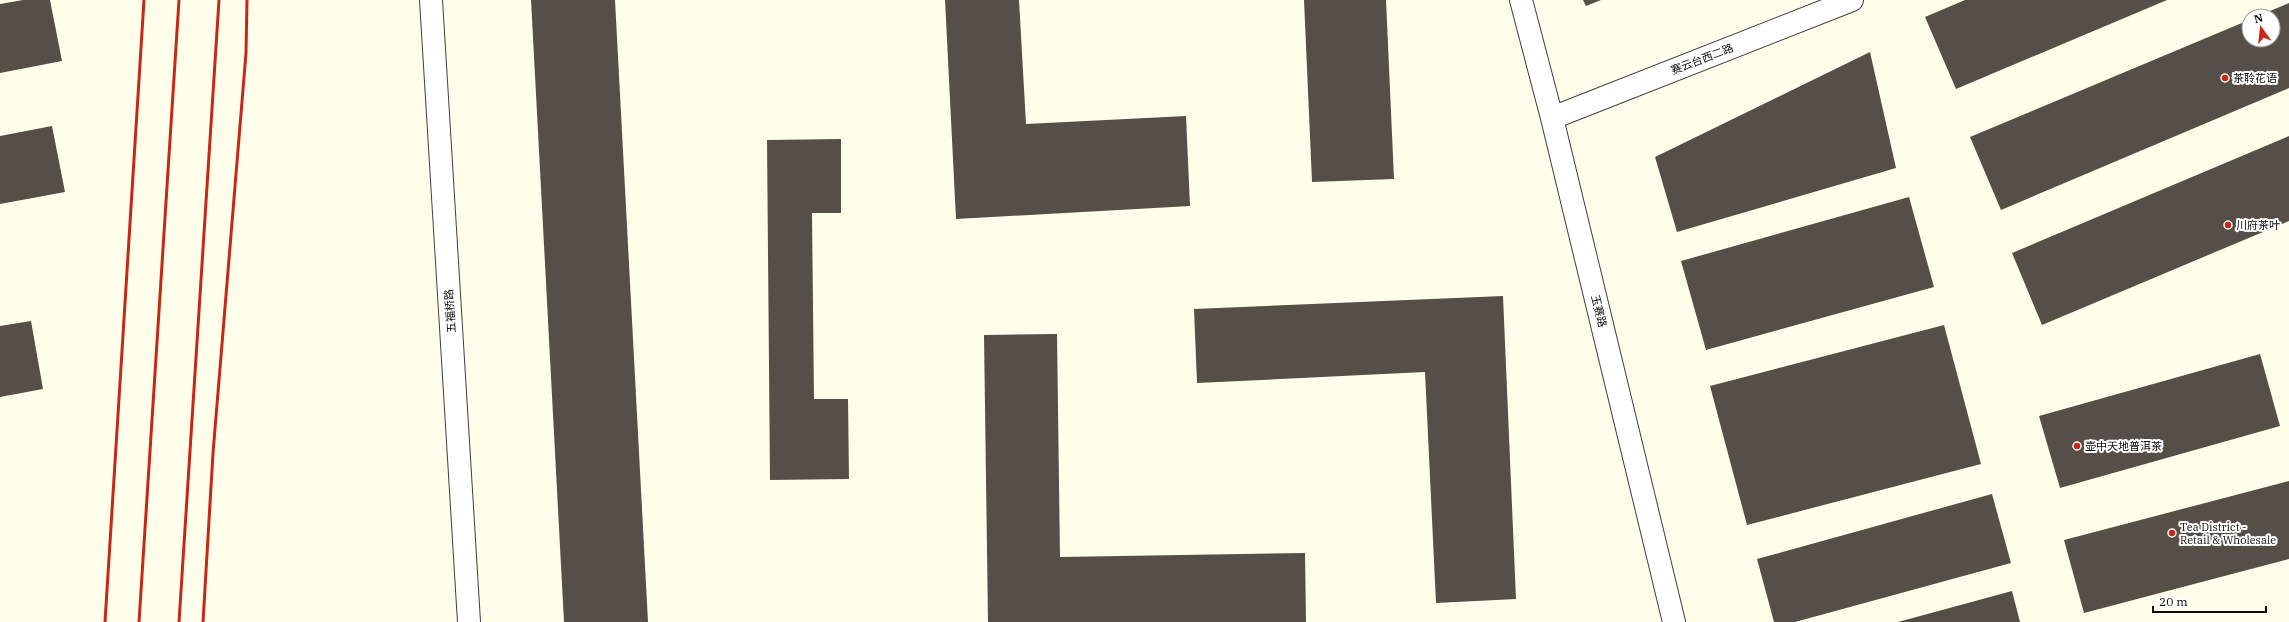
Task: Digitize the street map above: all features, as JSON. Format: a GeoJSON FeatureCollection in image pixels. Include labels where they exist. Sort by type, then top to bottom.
{"type":"FeatureCollection","features":[{"type":"Feature","properties":{"kind":"street","name":"五福桥路"},"geometry":{"type":"LineString","coordinates":[[431,0],[470,622]]}},
{"type":"Feature","properties":{"kind":"street","name":"玉赛路"},"geometry":{"type":"LineString","coordinates":[[1521,0],[1552,118],[1674,622]]}},
{"type":"Feature","properties":{"kind":"street","name":"赛云台西二路"},"geometry":{"type":"LineString","coordinates":[[1552,118],[1852,0]]}},
{"type":"Feature","properties":{"kind":"building"},"geometry":{"type":"Polygon","coordinates":[[[23,0],[50,0],[62,61],[0,73],[0,4],[23,0]]]}},
{"type":"Feature","properties":{"kind":"building"},"geometry":{"type":"Polygon","coordinates":[[[531,0],[615,0],[648,622],[564,622],[531,0]]]}},
{"type":"Feature","properties":{"kind":"building"},"geometry":{"type":"Polygon","coordinates":[[[945,0],[1019,0],[1026,124],[1186,116],[1190,206],[956,219],[945,0]]]}},
{"type":"Feature","properties":{"kind":"building"},"geometry":{"type":"Polygon","coordinates":[[[1304,0],[1386,0],[1394,179],[1312,182],[1304,0]]]}},
{"type":"Feature","properties":{"kind":"building"},"geometry":{"type":"Polygon","coordinates":[[[1583,0],[1601,0],[1586,6],[1583,0]]]}},
{"type":"Feature","properties":{"kind":"building"},"geometry":{"type":"Polygon","coordinates":[[[1965,0],[2167,0],[1956,89],[1925,17],[1965,0]]]}},
{"type":"Feature","properties":{"kind":"building"},"geometry":{"type":"Polygon","coordinates":[[[2289,3],[2289,88],[2001,210],[1970,137],[2241,23],[2241,48],[2281,48],[2281,8],[2277,8],[2289,3]]]}},
{"type":"Feature","properties":{"kind":"building"},"geometry":{"type":"Polygon","coordinates":[[[1870,52],[1896,168],[1677,232],[1655,157],[1870,52]]]}},
{"type":"Feature","properties":{"kind":"building"},"geometry":{"type":"Polygon","coordinates":[[[52,126],[65,192],[0,204],[0,136],[52,126]]]}},
{"type":"Feature","properties":{"kind":"building"},"geometry":{"type":"Polygon","coordinates":[[[2289,136],[2289,221],[2042,325],[2012,253],[2289,136]]]}},
{"type":"Feature","properties":{"kind":"building"},"geometry":{"type":"Polygon","coordinates":[[[841,139],[841,213],[812,213],[814,399],[848,399],[849,479],[770,480],[767,140],[841,139]]]}},
{"type":"Feature","properties":{"kind":"building"},"geometry":{"type":"Polygon","coordinates":[[[1909,197],[1934,287],[1706,350],[1681,261],[1909,197]]]}},
{"type":"Feature","properties":{"kind":"building"},"geometry":{"type":"Polygon","coordinates":[[[1503,296],[1516,599],[1436,603],[1425,372],[1197,383],[1194,309],[1503,296]]]}},
{"type":"Feature","properties":{"kind":"building"},"geometry":{"type":"Polygon","coordinates":[[[31,321],[43,389],[0,397],[0,326],[31,321]]]}},
{"type":"Feature","properties":{"kind":"building"},"geometry":{"type":"Polygon","coordinates":[[[1944,325],[1981,464],[1747,525],[1710,386],[1944,325]]]}},
{"type":"Feature","properties":{"kind":"building"},"geometry":{"type":"Polygon","coordinates":[[[1057,334],[1060,557],[1305,553],[1306,622],[988,622],[984,335],[1057,334]]]}},
{"type":"Feature","properties":{"kind":"building"},"geometry":{"type":"Polygon","coordinates":[[[2260,354],[2280,426],[2060,488],[2039,416],[2260,354]]]}},
{"type":"Feature","properties":{"kind":"building"},"geometry":{"type":"Polygon","coordinates":[[[2289,481],[2289,559],[2084,613],[2064,540],[2289,481]]]}},
{"type":"Feature","properties":{"kind":"building"},"geometry":{"type":"Polygon","coordinates":[[[1992,494],[2011,563],[1795,622],[1774,622],[1757,559],[1992,494]]]}},
{"type":"Feature","properties":{"kind":"building"},"geometry":{"type":"Polygon","coordinates":[[[2012,591],[2020,622],[1898,622],[2012,591]]]}},
{"type":"Feature","properties":{"kind":"railway"},"geometry":{"type":"LineString","coordinates":[[105,622],[144,0]]}},
{"type":"Feature","properties":{"kind":"railway"},"geometry":{"type":"LineString","coordinates":[[139,622],[179,0]]}},
{"type":"Feature","properties":{"kind":"railway"},"geometry":{"type":"LineString","coordinates":[[179,622],[219,0]]}},
{"type":"Feature","properties":{"kind":"railway"},"geometry":{"type":"LineString","coordinates":[[203,622],[213,453],[246,53],[247,0]]}},
{"type":"Feature","properties":{"kind":"place","name":"茶聆花语"},"geometry":{"type":"Point","coordinates":[2225,78]}},
{"type":"Feature","properties":{"kind":"place","name":"川府茶叶"},"geometry":{"type":"Point","coordinates":[2228,225]}},
{"type":"Feature","properties":{"kind":"place","name":"壶中天地普洱茶"},"geometry":{"type":"Point","coordinates":[2077,446]}},
{"type":"Feature","properties":{"kind":"place","name":"Tea District - Retail & Wholesale"},"geometry":{"type":"Point","coordinates":[2172,533]}}]}
